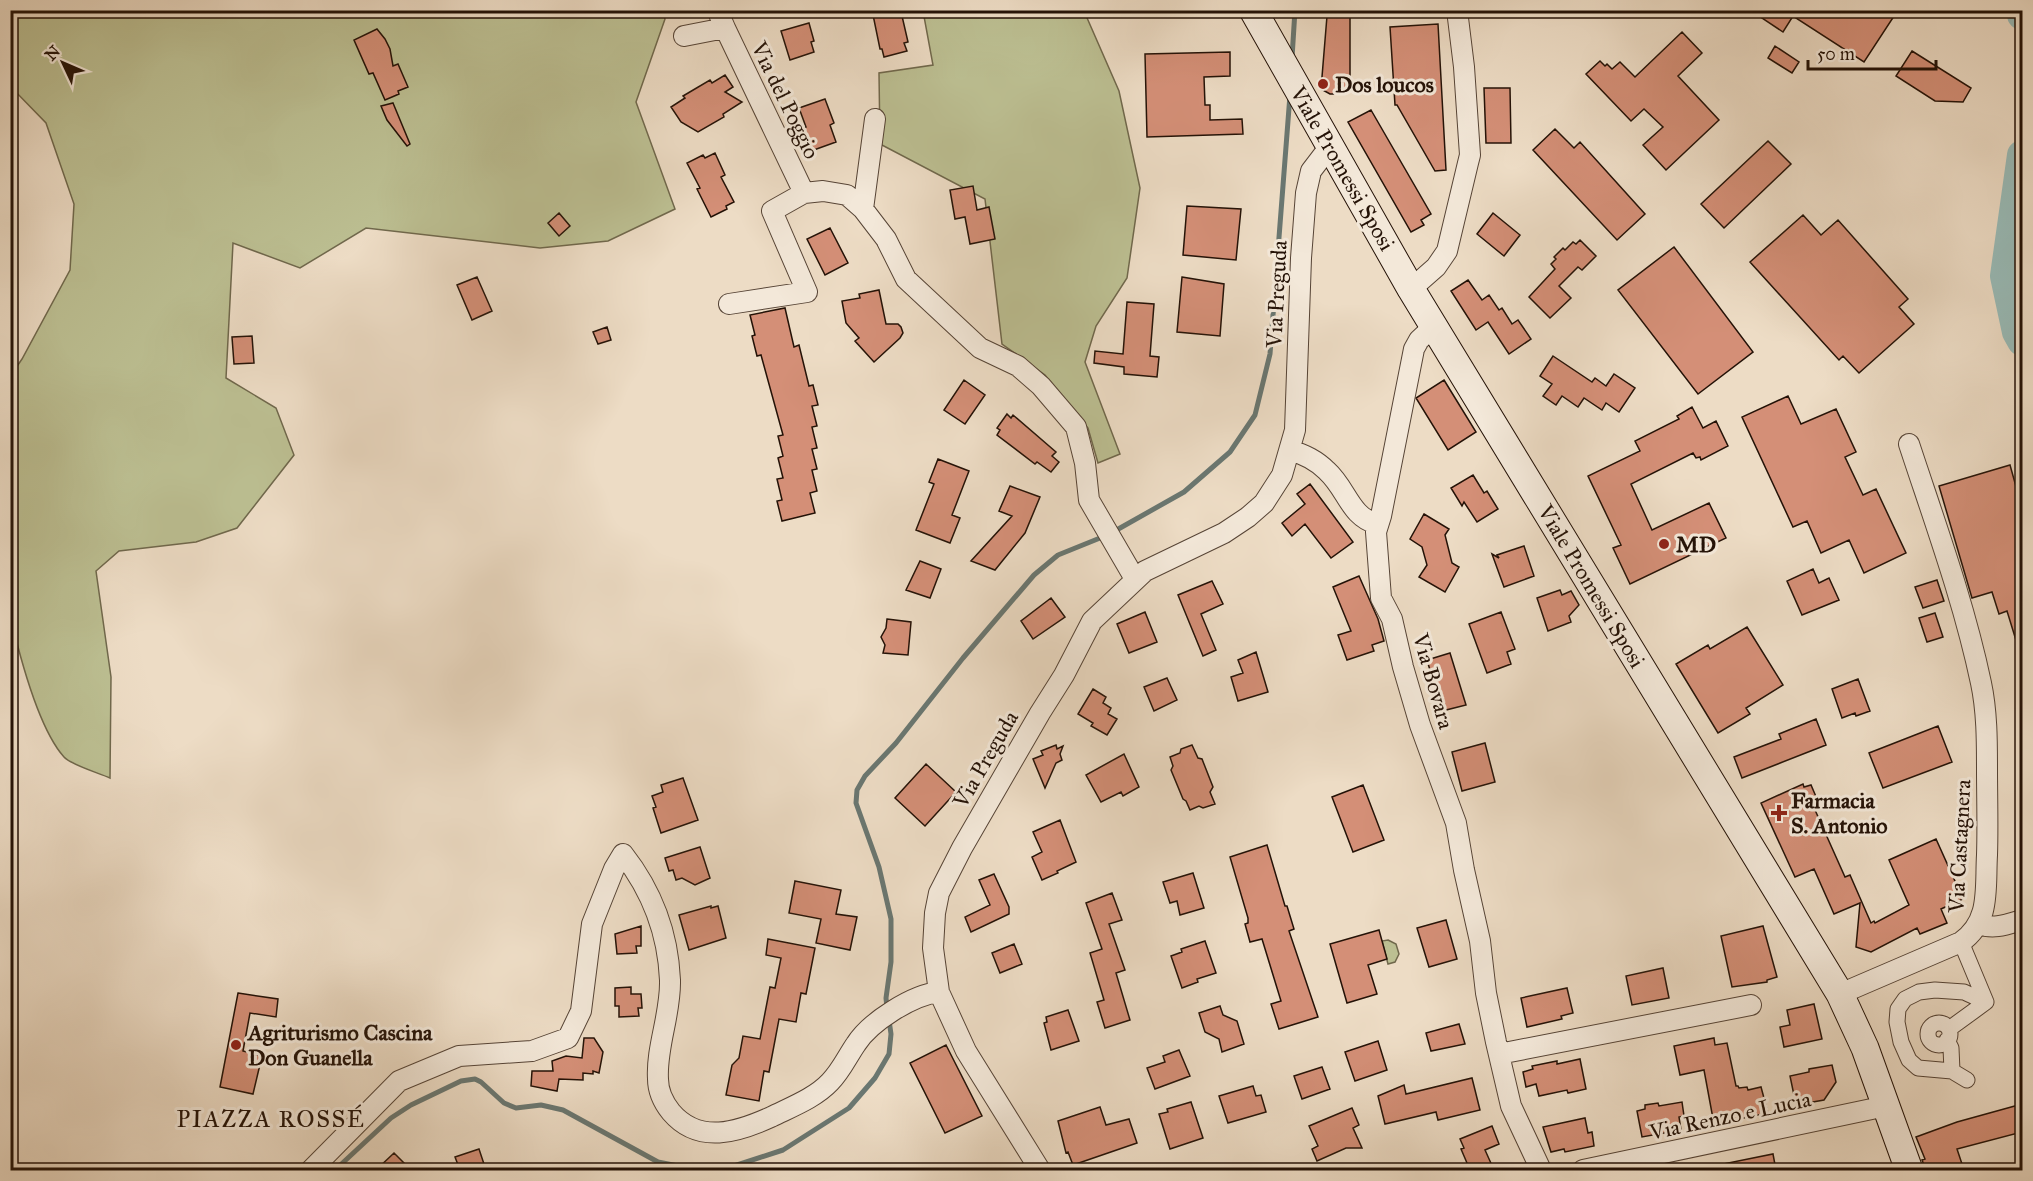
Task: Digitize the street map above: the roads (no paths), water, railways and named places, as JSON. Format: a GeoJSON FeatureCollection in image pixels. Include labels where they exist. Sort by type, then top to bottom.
{"type":"FeatureCollection","features":[{"type":"Feature","properties":{"kind":"main road","name":"Viale Promessi Sposi"},"geometry":{"type":"LineString","coordinates":[[1253,10],[1283,67],[1411,289],[1840,994],[1853,1021],[1909,1170]]}},
{"type":"Feature","properties":{"kind":"street"},"geometry":{"type":"LineString","coordinates":[[1411,289],[1436,267],[1447,251],[1470,155],[1457,10]]}},
{"type":"Feature","properties":{"kind":"street","name":"Via del Poggio"},"geometry":{"type":"LineString","coordinates":[[684,36],[724,19],[804,193]]}},
{"type":"Feature","properties":{"kind":"street"},"geometry":{"type":"LineString","coordinates":[[863,209],[875,119]]}},
{"type":"Feature","properties":{"kind":"street","name":"Via Preguda"},"geometry":{"type":"LineString","coordinates":[[1040,1170],[966,1051],[939,992],[933,948],[939,893],[967,839],[1044,705],[1064,675],[1092,621],[1135,579],[1160,562],[1224,533],[1254,513],[1276,487],[1282,475],[1295,430],[1301,258],[1306,193],[1311,171],[1324,154],[1331,149]]}},
{"type":"Feature","properties":{"kind":"street","name":"Via del Poggio"},"geometry":{"type":"LineString","coordinates":[[729,304],[807,292],[772,212],[804,193],[823,191],[847,195],[863,209],[886,239],[906,279],[980,348],[1018,366],[1041,386],[1076,427],[1085,463],[1089,500],[1135,579]]}},
{"type":"Feature","properties":{"kind":"street","name":"Via Bovara"},"geometry":{"type":"LineString","coordinates":[[1434,326],[1419,340],[1414,349],[1381,516],[1377,524],[1381,598],[1392,619],[1420,725],[1454,815],[1480,941],[1486,993],[1499,1054],[1513,1111],[1540,1170]]}},
{"type":"Feature","properties":{"kind":"street","name":"Via Castagnera"},"geometry":{"type":"LineString","coordinates":[[1840,994],[1961,942],[1972,934],[1979,924],[1984,905],[1988,833],[1986,723],[1982,684],[1958,596],[1910,444]]}},
{"type":"Feature","properties":{"kind":"street"},"geometry":{"type":"LineString","coordinates":[[1290,450],[1310,457],[1328,471],[1359,516],[1377,524]]}},
{"type":"Feature","properties":{"kind":"street"},"geometry":{"type":"LineString","coordinates":[[311,1170],[399,1081],[459,1056],[532,1051],[568,1038],[581,1011],[592,924],[614,869],[623,854],[646,889],[662,924],[668,954],[670,1000],[657,1079],[663,1100],[675,1116],[686,1125],[703,1132],[723,1133],[746,1127],[790,1108],[829,1083],[841,1069],[857,1042],[877,1022],[901,1007],[930,993],[939,992]]}},
{"type":"Feature","properties":{"kind":"street"},"geometry":{"type":"LineString","coordinates":[[1979,924],[1987,927],[2022,920]]}},
{"type":"Feature","properties":{"kind":"street"},"geometry":{"type":"LineString","coordinates":[[1961,942],[1986,1002]]}},
{"type":"Feature","properties":{"kind":"street"},"geometry":{"type":"LineString","coordinates":[[1967,1080],[1952,1071],[1918,1068],[1909,1060],[1901,1042],[1897,1022],[1898,1009],[1905,999],[1919,992],[1950,989],[1964,992],[1986,1002]]}},
{"type":"Feature","properties":{"kind":"street"},"geometry":{"type":"LineString","coordinates":[[1918,1068],[1943,1037],[1986,1002]]}},
{"type":"Feature","properties":{"kind":"street"},"geometry":{"type":"LineString","coordinates":[[1499,1054],[1751,1005]]}},
{"type":"Feature","properties":{"kind":"street"},"geometry":{"type":"LineString","coordinates":[[1943,1037],[1951,1048],[1952,1071]]}},
{"type":"Feature","properties":{"kind":"street","name":"Via Renzo e Lucia"},"geometry":{"type":"LineString","coordinates":[[1583,1170],[1886,1106]]}},
{"type":"Feature","properties":{"kind":"waterway"},"geometry":{"type":"LineString","coordinates":[[1292,58],[1295,10]]}},
{"type":"Feature","properties":{"kind":"waterway"},"geometry":{"type":"LineString","coordinates":[[2021,10],[2022,15]]}},
{"type":"Feature","properties":{"kind":"waterway"},"geometry":{"type":"LineString","coordinates":[[1113,532],[1184,492],[1230,452],[1255,415],[1270,354],[1290,95]]}},
{"type":"Feature","properties":{"kind":"waterway"},"geometry":{"type":"LineString","coordinates":[[2022,155],[2005,276],[2017,332],[2022,341]]}},
{"type":"Feature","properties":{"kind":"waterway"},"geometry":{"type":"LineString","coordinates":[[887,1008],[886,998],[891,962],[891,919],[879,867],[856,803],[857,790],[865,776],[896,743],[963,658],[1034,575],[1058,555],[1105,536]]}},
{"type":"Feature","properties":{"kind":"waterway"},"geometry":{"type":"LineString","coordinates":[[335,1170],[391,1118],[411,1105],[461,1081],[475,1079],[504,1103],[516,1108],[541,1105],[563,1110],[658,1162],[698,1170],[734,1166],[783,1150],[849,1108],[875,1078],[889,1054],[891,1034],[889,1020]]}},
{"type":"Feature","properties":{"kind":"place","name":"Dos loucos"},"geometry":{"type":"Point","coordinates":[1323,84]}},
{"type":"Feature","properties":{"kind":"place","name":"MD"},"geometry":{"type":"Point","coordinates":[1664,544]}},
{"type":"Feature","properties":{"kind":"place","name":"Farmacia S. Antonio"},"geometry":{"type":"Point","coordinates":[1779,813]}},
{"type":"Feature","properties":{"kind":"place","name":"Agriturismo Cascina Don Guanella"},"geometry":{"type":"Point","coordinates":[236,1045]}},
{"type":"Feature","properties":{"kind":"district","name":"PIAZZA ROSSÉ"},"geometry":{"type":"Point","coordinates":[271,1119]}}]}
